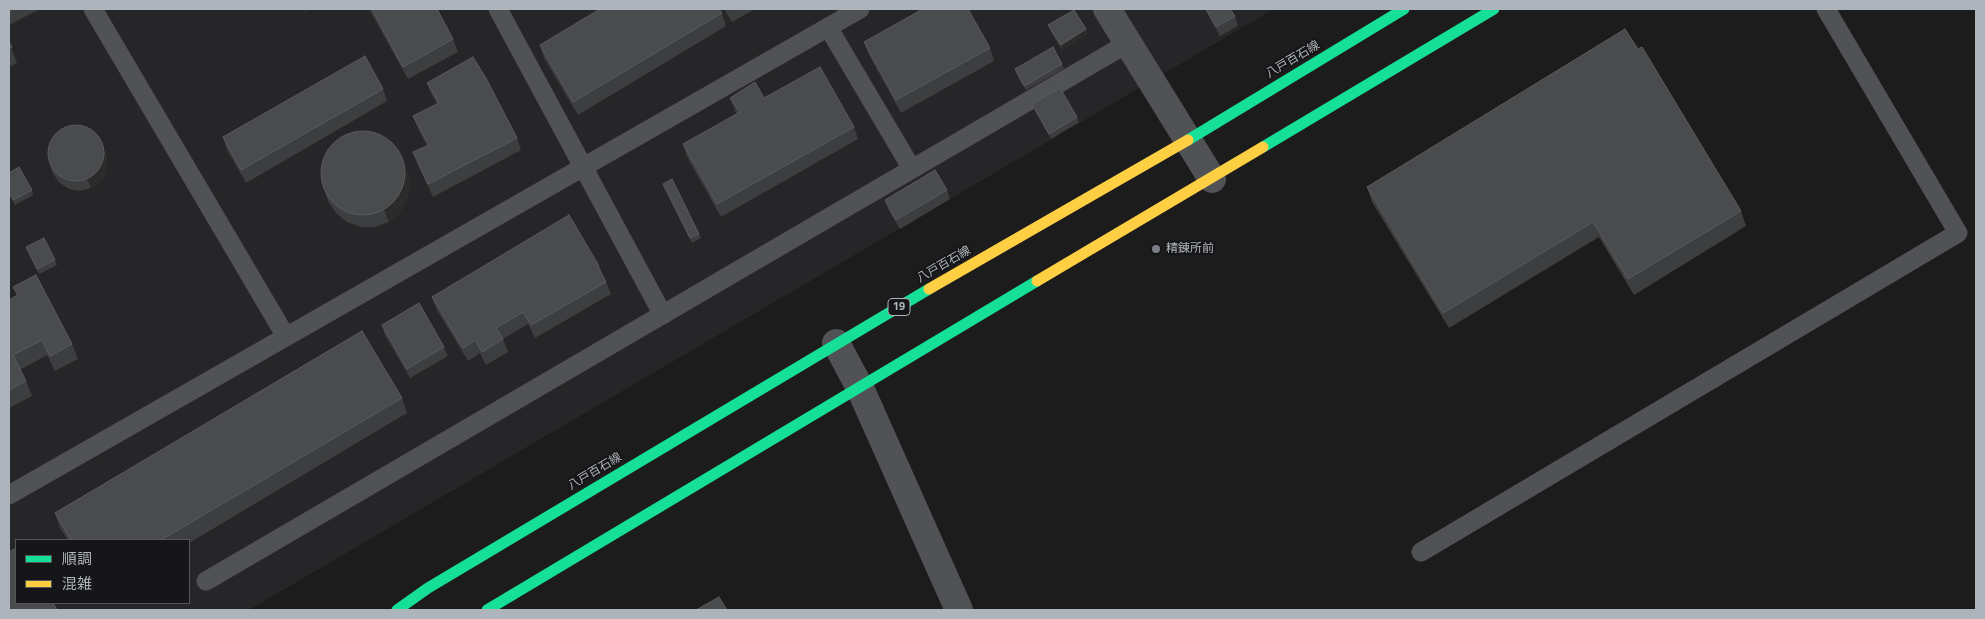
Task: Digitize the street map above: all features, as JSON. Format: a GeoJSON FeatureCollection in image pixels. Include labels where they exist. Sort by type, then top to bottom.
{"type":"FeatureCollection","features":[{"type":"Feature","properties":{"kind":"main road","name":"八戸百石線"},"geometry":{"type":"LineString","coordinates":[[397,610],[428,588],[836,343],[1188,140],[1404,9]]}},
{"type":"Feature","properties":{"kind":"main road"},"geometry":{"type":"LineString","coordinates":[[487,610],[1494,9]]}},
{"type":"Feature","properties":{"kind":"street"},"geometry":{"type":"LineString","coordinates":[[1107,9],[1212,179]]}},
{"type":"Feature","properties":{"kind":"street"},"geometry":{"type":"LineString","coordinates":[[836,343],[860,388],[959,610]]}},
{"type":"Feature","properties":{"kind":"lane"},"geometry":{"type":"LineString","coordinates":[[93,9],[286,335]]}},
{"type":"Feature","properties":{"kind":"lane"},"geometry":{"type":"LineString","coordinates":[[498,9],[584,165],[663,315]]}},
{"type":"Feature","properties":{"kind":"lane"},"geometry":{"type":"LineString","coordinates":[[9,495],[286,335],[860,9]]}},
{"type":"Feature","properties":{"kind":"lane"},"geometry":{"type":"LineString","coordinates":[[1421,552],[1958,233],[1826,9]]}},
{"type":"Feature","properties":{"kind":"lane"},"geometry":{"type":"LineString","coordinates":[[828,27],[912,169]]}},
{"type":"Feature","properties":{"kind":"lane"},"geometry":{"type":"LineString","coordinates":[[206,581],[1128,43]]}},
{"type":"Feature","properties":{"kind":"shaded area"},"geometry":{"type":"Polygon","coordinates":[[[9,9],[1274,9],[249,610],[9,610],[9,9]]]}},
{"type":"Feature","properties":{"kind":"building"},"geometry":{"type":"Polygon","coordinates":[[[372,9],[437,9],[453,39],[403,67],[372,9]]]}},
{"type":"Feature","properties":{"kind":"building"},"geometry":{"type":"Polygon","coordinates":[[[600,9],[719,9],[722,13],[573,102],[540,45],[600,9]]]}},
{"type":"Feature","properties":{"kind":"building"},"geometry":{"type":"Polygon","coordinates":[[[923,9],[968,9],[990,48],[896,100],[864,42],[923,9]]]}},
{"type":"Feature","properties":{"kind":"building"},"geometry":{"type":"Polygon","coordinates":[[[1206,9],[1230,9],[1235,16],[1216,27],[1206,9]]]}},
{"type":"Feature","properties":{"kind":"building"},"geometry":{"type":"Polygon","coordinates":[[[1074,10],[1086,29],[1061,45],[1048,25],[1074,10]]]}},
{"type":"Feature","properties":{"kind":"building"},"geometry":{"type":"Polygon","coordinates":[[[1625,29],[1638,49],[1642,47],[1741,211],[1628,279],[1593,222],[1443,313],[1367,187],[1625,29]]]}},
{"type":"Feature","properties":{"kind":"building"},"geometry":{"type":"Polygon","coordinates":[[[1053,47],[1062,64],[1024,86],[1015,69],[1053,47]]]}},
{"type":"Feature","properties":{"kind":"building"},"geometry":{"type":"Polygon","coordinates":[[[365,56],[383,89],[241,170],[223,137],[365,56]]]}},
{"type":"Feature","properties":{"kind":"building"},"geometry":{"type":"Polygon","coordinates":[[[473,57],[517,138],[428,184],[413,152],[429,145],[413,116],[439,103],[427,83],[473,57]]]}},
{"type":"Feature","properties":{"kind":"building"},"geometry":{"type":"Polygon","coordinates":[[[820,67],[854,127],[717,204],[683,144],[740,112],[730,98],[755,82],[764,98],[820,67]]]}},
{"type":"Feature","properties":{"kind":"building"},"geometry":{"type":"Polygon","coordinates":[[[1060,88],[1077,117],[1049,134],[1032,104],[1060,88]]]}},
{"type":"Feature","properties":{"kind":"building"},"geometry":{"type":"Polygon","coordinates":[[[76,125],[87,127],[96,133],[102,142],[104,153],[102,164],[96,173],[87,179],[76,181],[65,179],[56,173],[50,164],[48,153],[50,142],[56,133],[65,127],[76,125]]]}},
{"type":"Feature","properties":{"kind":"building"},"geometry":{"type":"Polygon","coordinates":[[[363,131],[386,138],[398,150],[405,173],[398,196],[386,208],[363,215],[340,208],[328,196],[321,173],[328,150],[340,138],[363,131]]]}},
{"type":"Feature","properties":{"kind":"building"},"geometry":{"type":"Polygon","coordinates":[[[19,167],[32,190],[13,200],[9,191],[9,173],[19,167]]]}},
{"type":"Feature","properties":{"kind":"building"},"geometry":{"type":"Polygon","coordinates":[[[935,170],[947,190],[896,220],[885,200],[935,170]]]}},
{"type":"Feature","properties":{"kind":"building"},"geometry":{"type":"Polygon","coordinates":[[[672,179],[699,234],[690,238],[663,184],[672,179]]]}},
{"type":"Feature","properties":{"kind":"building"},"geometry":{"type":"Polygon","coordinates":[[[569,215],[599,266],[606,282],[531,325],[523,312],[496,328],[503,339],[482,352],[475,340],[463,348],[432,297],[569,215]]]}},
{"type":"Feature","properties":{"kind":"building"},"geometry":{"type":"Polygon","coordinates":[[[44,238],[55,260],[37,269],[26,247],[44,238]]]}},
{"type":"Feature","properties":{"kind":"building"},"geometry":{"type":"Polygon","coordinates":[[[36,275],[72,344],[50,356],[42,340],[13,355],[26,381],[9,390],[9,300],[18,295],[13,287],[36,275]]]}},
{"type":"Feature","properties":{"kind":"building"},"geometry":{"type":"Polygon","coordinates":[[[419,303],[444,347],[407,369],[382,325],[419,303]]]}},
{"type":"Feature","properties":{"kind":"building"},"geometry":{"type":"Polygon","coordinates":[[[362,331],[402,398],[163,539],[70,539],[55,513],[362,331]]]}},
{"type":"Feature","properties":{"kind":"building"},"geometry":{"type":"Polygon","coordinates":[[[15,549],[15,604],[54,604],[57,610],[9,610],[9,552],[15,549]]]}},
{"type":"Feature","properties":{"kind":"building"},"geometry":{"type":"Polygon","coordinates":[[[719,597],[727,610],[696,610],[719,597]]]}},
{"type":"Feature","properties":{"kind":"traffic: fast"},"geometry":{"type":"LineString","coordinates":[[1188,140],[1404,9]]}},
{"type":"Feature","properties":{"kind":"traffic: fast"},"geometry":{"type":"LineString","coordinates":[[1263,147],[1494,9]]}},
{"type":"Feature","properties":{"kind":"traffic: fast"},"geometry":{"type":"LineString","coordinates":[[487,610],[1037,281]]}},
{"type":"Feature","properties":{"kind":"traffic: fast"},"geometry":{"type":"LineString","coordinates":[[397,610],[428,588],[929,289]]}},
{"type":"Feature","properties":{"kind":"traffic: slow"},"geometry":{"type":"LineString","coordinates":[[929,289],[1188,140]]}},
{"type":"Feature","properties":{"kind":"traffic: slow"},"geometry":{"type":"LineString","coordinates":[[1037,281],[1263,147]]}},
{"type":"Feature","properties":{"kind":"place","name":"精錬所前"},"geometry":{"type":"Point","coordinates":[1156,249]}}]}
